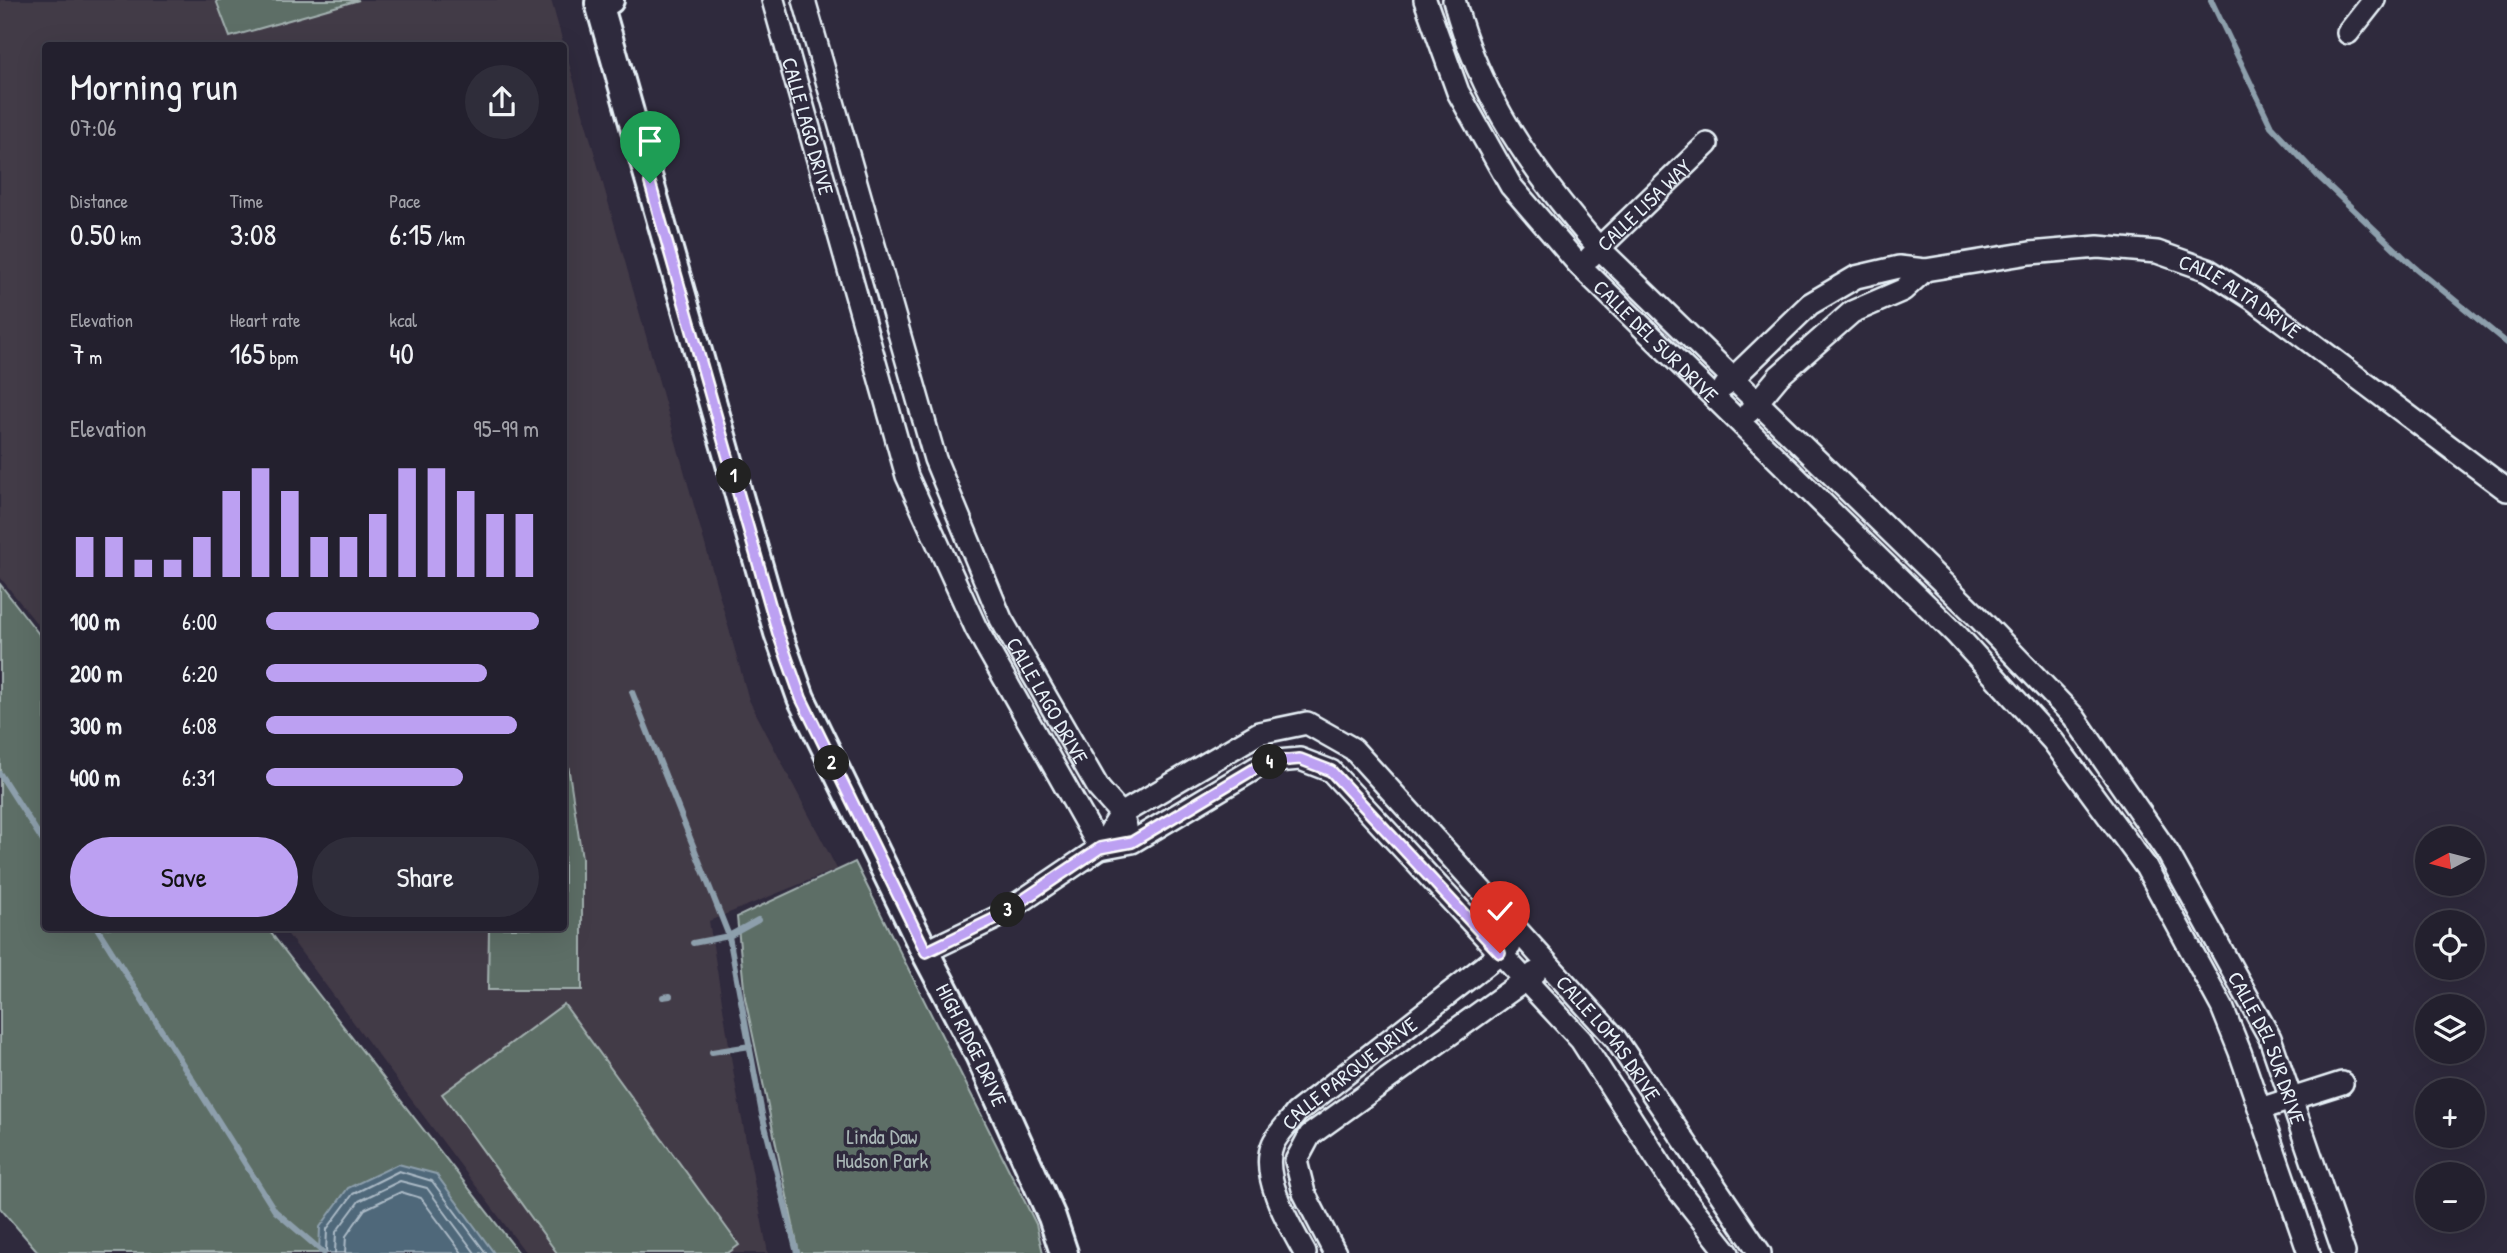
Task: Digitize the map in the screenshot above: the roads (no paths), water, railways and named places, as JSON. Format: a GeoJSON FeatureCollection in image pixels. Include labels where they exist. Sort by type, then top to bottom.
{"type":"FeatureCollection","features":[{"type":"Feature","properties":{"kind":"street","name":"CALLE LAGO DRIVE"},"geometry":{"type":"LineString","coordinates":[[773,0],[907,476],[976,628],[1100,848]]}},
{"type":"Feature","properties":{"kind":"street","name":"CALLE LAGO DRIVE"},"geometry":{"type":"LineString","coordinates":[[804,0],[934,459],[1001,619],[1099,789],[1121,814],[1132,842]]}},
{"type":"Feature","properties":{"kind":"street","name":"CALLE DEL SUR DRIVE"},"geometry":{"type":"LineString","coordinates":[[1425,0],[1458,92],[1511,186],[1580,266],[1956,634],[2053,741],[2146,867],[2222,1007],[2309,1253]]}},
{"type":"Feature","properties":{"kind":"street","name":"CALLE DEL SUR DRIVE"},"geometry":{"type":"LineString","coordinates":[[1454,0],[1479,74],[1499,114],[1531,165],[1599,248],[1976,615],[2074,716],[2168,853],[2270,1038],[2344,1253]]}},
{"type":"Feature","properties":{"kind":"street"},"geometry":{"type":"LineString","coordinates":[[2348,33],[2374,0]]}},
{"type":"Feature","properties":{"kind":"street","name":"HIGH RIDGE DRIVE"},"geometry":{"type":"LineString","coordinates":[[605,2],[778,633],[801,698],[979,1055],[1052,1217],[1063,1253]]}},
{"type":"Feature","properties":{"kind":"street","name":"CALLE LISA WAY"},"geometry":{"type":"LineString","coordinates":[[1580,266],[1707,144]]}},
{"type":"Feature","properties":{"kind":"street"},"geometry":{"type":"LineString","coordinates":[[844,253],[874,246]]}},
{"type":"Feature","properties":{"kind":"street","name":"CALLE ALTA DRIVE"},"geometry":{"type":"LineString","coordinates":[[1715,397],[1810,304],[1856,277],[1899,267],[1925,270],[2030,253],[2098,247],[2157,252],[2208,270],[2253,299],[2507,490]]}},
{"type":"Feature","properties":{"kind":"street"},"geometry":{"type":"LineString","coordinates":[[1740,422],[1779,376],[1814,343],[1852,312],[1903,290],[1925,270]]}},
{"type":"Feature","properties":{"kind":"street"},"geometry":{"type":"LineString","coordinates":[[1856,277],[1868,305]]}},
{"type":"Feature","properties":{"kind":"street"},"geometry":{"type":"LineString","coordinates":[[947,564],[974,553]]}},
{"type":"Feature","properties":{"kind":"street"},"geometry":{"type":"LineString","coordinates":[[1956,634],[1976,615]]}},
{"type":"Feature","properties":{"kind":"street"},"geometry":{"type":"LineString","coordinates":[[1300,759],[1307,723]]}},
{"type":"Feature","properties":{"kind":"street","name":"CALLE LOMAS DRIVE"},"geometry":{"type":"LineString","coordinates":[[1100,848],[1121,814],[1259,733],[1307,723],[1353,749],[1615,1038],[1760,1253]]}},
{"type":"Feature","properties":{"kind":"street","name":"CALLE LOMAS DRIVE"},"geometry":{"type":"LineString","coordinates":[[926,952],[998,917],[1100,848],[1132,842],[1266,762],[1300,759],[1331,771],[1581,1040],[1672,1182],[1728,1253]]}},
{"type":"Feature","properties":{"kind":"street"},"geometry":{"type":"LineString","coordinates":[[1385,830],[1406,808]]}},
{"type":"Feature","properties":{"kind":"street"},"geometry":{"type":"LineString","coordinates":[[2146,867],[2168,853]]}},
{"type":"Feature","properties":{"kind":"street","name":"CALLE PARQUE DRIVE"},"geometry":{"type":"LineString","coordinates":[[1271,1160],[1272,1145],[1296,1113],[1523,936]]}},
{"type":"Feature","properties":{"kind":"street","name":"CALLE PARQUE DRIVE"},"geometry":{"type":"LineString","coordinates":[[1335,1253],[1304,1194],[1296,1161],[1310,1135],[1547,964]]}},
{"type":"Feature","properties":{"kind":"street"},"geometry":{"type":"LineString","coordinates":[[2260,1110],[2342,1083]]}},
{"type":"Feature","properties":{"kind":"street"},"geometry":{"type":"LineString","coordinates":[[1296,1161],[1271,1160],[1270,1174],[1280,1207],[1305,1253]]}},
{"type":"Feature","properties":{"kind":"water"},"geometry":{"type":"Polygon","coordinates":[[[398,1164],[436,1174],[494,1253],[319,1253],[320,1227],[348,1188],[398,1164]]]}},
{"type":"Feature","properties":{"kind":"waterway"},"geometry":{"type":"LineString","coordinates":[[2211,0],[2271,126],[2317,175],[2413,266],[2507,343]]}},
{"type":"Feature","properties":{"kind":"waterway"},"geometry":{"type":"LineString","coordinates":[[632,692],[729,936],[762,1114],[797,1253]]}},
{"type":"Feature","properties":{"kind":"waterway"},"geometry":{"type":"LineString","coordinates":[[0,774],[42,840]]}},
{"type":"Feature","properties":{"kind":"waterway"},"geometry":{"type":"LineString","coordinates":[[693,943],[729,936],[758,920]]}},
{"type":"Feature","properties":{"kind":"waterway"},"geometry":{"type":"LineString","coordinates":[[99,931],[275,1211],[324,1253]]}},
{"type":"Feature","properties":{"kind":"waterway"},"geometry":{"type":"LineString","coordinates":[[663,997],[670,996]]}},
{"type":"Feature","properties":{"kind":"waterway"},"geometry":{"type":"LineString","coordinates":[[712,1052],[750,1046]]}},
{"type":"Feature","properties":{"kind":"park label","name":"Linda Daw Hudson Park"},"geometry":{"type":"Point","coordinates":[882,1148]}}]}
